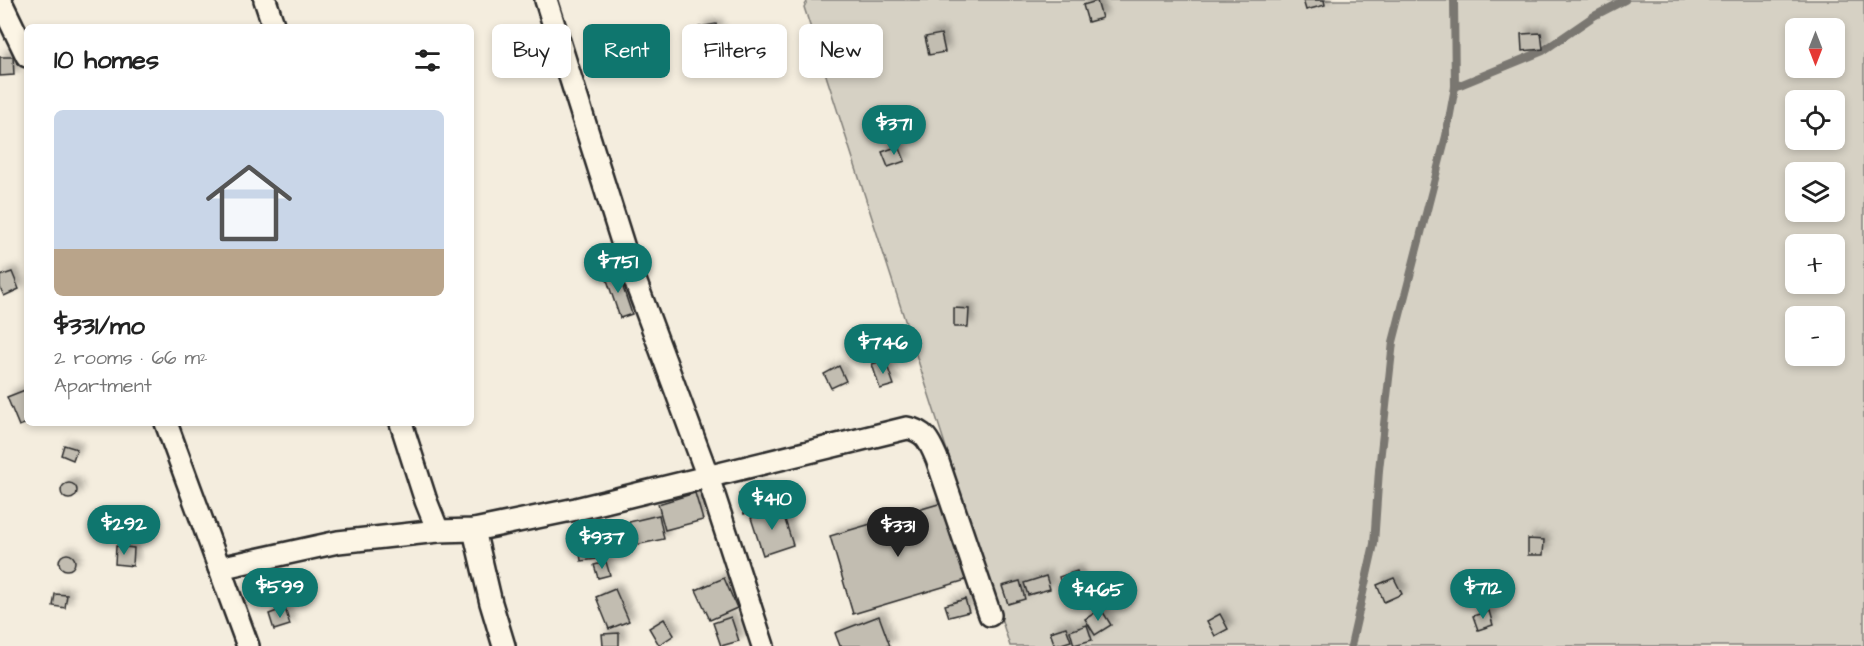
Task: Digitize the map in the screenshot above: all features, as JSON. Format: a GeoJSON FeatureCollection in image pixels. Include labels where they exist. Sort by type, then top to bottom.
{"type":"FeatureCollection","features":[{"type":"Feature","properties":{"kind":"street"},"geometry":{"type":"LineString","coordinates":[[0,0],[24,50]]}},
{"type":"Feature","properties":{"kind":"street"},"geometry":{"type":"LineString","coordinates":[[265,0],[273,24]]}},
{"type":"Feature","properties":{"kind":"street"},"geometry":{"type":"LineString","coordinates":[[546,0],[629,264],[708,477],[763,646]]}},
{"type":"Feature","properties":{"kind":"street"},"geometry":{"type":"LineString","coordinates":[[167,426],[248,646]]}},
{"type":"Feature","properties":{"kind":"street"},"geometry":{"type":"LineString","coordinates":[[402,426],[438,531]]}},
{"type":"Feature","properties":{"kind":"street"},"geometry":{"type":"LineString","coordinates":[[219,568],[338,542],[438,531],[474,530],[576,509],[907,428],[918,430],[929,442],[937,459],[990,615]]}},
{"type":"Feature","properties":{"kind":"street"},"geometry":{"type":"LineString","coordinates":[[474,530],[491,603],[504,646]]}},
{"type":"Feature","properties":{"kind":"shaded area"},"geometry":{"type":"Polygon","coordinates":[[[808,0],[1864,0],[1864,646],[1010,646],[827,78],[883,78],[883,24],[809,24],[804,7],[808,0]]]}},
{"type":"Feature","properties":{"kind":"building"},"geometry":{"type":"Polygon","coordinates":[[[1303,0],[1324,0],[1325,5],[1306,10],[1303,0]]]}},
{"type":"Feature","properties":{"kind":"building"},"geometry":{"type":"Polygon","coordinates":[[[1097,1],[1102,18],[1088,22],[1083,5],[1097,1]]]}},
{"type":"Feature","properties":{"kind":"building"},"geometry":{"type":"Polygon","coordinates":[[[1541,33],[1543,49],[1522,51],[1521,34],[1541,33]]]}},
{"type":"Feature","properties":{"kind":"building"},"geometry":{"type":"Polygon","coordinates":[[[941,34],[945,52],[929,55],[925,37],[941,34]]]}},
{"type":"Feature","properties":{"kind":"building"},"geometry":{"type":"Polygon","coordinates":[[[0,57],[13,57],[14,75],[0,76],[0,57]]]}},
{"type":"Feature","properties":{"kind":"building"},"geometry":{"type":"Polygon","coordinates":[[[899,146],[905,161],[888,167],[882,152],[899,146]]]}},
{"type":"Feature","properties":{"kind":"building"},"geometry":{"type":"Polygon","coordinates":[[[617,270],[632,314],[620,318],[605,274],[617,270]]]}},
{"type":"Feature","properties":{"kind":"building"},"geometry":{"type":"Polygon","coordinates":[[[12,272],[19,289],[4,296],[0,287],[0,276],[12,272]]]}},
{"type":"Feature","properties":{"kind":"building"},"geometry":{"type":"Polygon","coordinates":[[[954,308],[969,309],[968,327],[954,327],[954,308]]]}},
{"type":"Feature","properties":{"kind":"building"},"geometry":{"type":"Polygon","coordinates":[[[885,360],[894,385],[880,389],[872,364],[885,360]]]}},
{"type":"Feature","properties":{"kind":"building"},"geometry":{"type":"Polygon","coordinates":[[[839,366],[846,381],[831,388],[824,374],[839,366]]]}},
{"type":"Feature","properties":{"kind":"building"},"geometry":{"type":"Polygon","coordinates":[[[24,390],[24,424],[19,426],[7,397],[24,390]]]}},
{"type":"Feature","properties":{"kind":"building"},"geometry":{"type":"Polygon","coordinates":[[[64,445],[77,449],[73,460],[61,455],[64,445]]]}},
{"type":"Feature","properties":{"kind":"building"},"geometry":{"type":"Polygon","coordinates":[[[66,483],[72,483],[77,491],[75,497],[66,499],[61,494],[61,488],[66,483]]]}},
{"type":"Feature","properties":{"kind":"building"},"geometry":{"type":"Polygon","coordinates":[[[762,488],[768,508],[744,514],[739,494],[762,488]]]}},
{"type":"Feature","properties":{"kind":"building"},"geometry":{"type":"Polygon","coordinates":[[[695,493],[703,520],[665,530],[658,504],[695,493]]]}},
{"type":"Feature","properties":{"kind":"building"},"geometry":{"type":"Polygon","coordinates":[[[942,503],[966,580],[853,614],[830,536],[942,503]]]}},
{"type":"Feature","properties":{"kind":"building"},"geometry":{"type":"Polygon","coordinates":[[[781,507],[793,545],[763,555],[751,518],[781,507]]]}},
{"type":"Feature","properties":{"kind":"building"},"geometry":{"type":"Polygon","coordinates":[[[659,515],[664,539],[635,545],[629,522],[659,515]]]}},
{"type":"Feature","properties":{"kind":"building"},"geometry":{"type":"Polygon","coordinates":[[[620,529],[625,549],[608,553],[604,532],[620,529]]]}},
{"type":"Feature","properties":{"kind":"building"},"geometry":{"type":"Polygon","coordinates":[[[1528,539],[1544,540],[1543,555],[1528,555],[1528,539]]]}},
{"type":"Feature","properties":{"kind":"building"},"geometry":{"type":"Polygon","coordinates":[[[596,543],[597,559],[581,561],[579,545],[596,543]]]}},
{"type":"Feature","properties":{"kind":"building"},"geometry":{"type":"Polygon","coordinates":[[[116,546],[134,548],[133,566],[115,564],[116,546]]]}},
{"type":"Feature","properties":{"kind":"building"},"geometry":{"type":"Polygon","coordinates":[[[64,554],[70,554],[75,562],[73,568],[64,570],[59,565],[59,559],[64,554]]]}},
{"type":"Feature","properties":{"kind":"building"},"geometry":{"type":"Polygon","coordinates":[[[606,562],[610,575],[598,578],[594,565],[606,562]]]}},
{"type":"Feature","properties":{"kind":"building"},"geometry":{"type":"Polygon","coordinates":[[[1077,571],[1085,597],[1067,603],[1059,577],[1077,571]]]}},
{"type":"Feature","properties":{"kind":"building"},"geometry":{"type":"Polygon","coordinates":[[[1046,576],[1050,589],[1028,595],[1024,583],[1046,576]]]}},
{"type":"Feature","properties":{"kind":"building"},"geometry":{"type":"Polygon","coordinates":[[[724,578],[737,608],[710,620],[696,590],[724,578]]]}},
{"type":"Feature","properties":{"kind":"building"},"geometry":{"type":"Polygon","coordinates":[[[1394,578],[1402,594],[1384,602],[1377,585],[1394,578]]]}},
{"type":"Feature","properties":{"kind":"building"},"geometry":{"type":"Polygon","coordinates":[[[1020,581],[1025,599],[1008,604],[1002,586],[1020,581]]]}},
{"type":"Feature","properties":{"kind":"building"},"geometry":{"type":"Polygon","coordinates":[[[615,589],[629,621],[609,629],[596,597],[615,589]]]}},
{"type":"Feature","properties":{"kind":"building"},"geometry":{"type":"Polygon","coordinates":[[[55,594],[67,595],[65,608],[53,606],[55,594]]]}},
{"type":"Feature","properties":{"kind":"building"},"geometry":{"type":"Polygon","coordinates":[[[965,599],[969,612],[949,617],[945,605],[965,599]]]}},
{"type":"Feature","properties":{"kind":"building"},"geometry":{"type":"Polygon","coordinates":[[[285,608],[290,625],[274,630],[269,614],[285,608]]]}},
{"type":"Feature","properties":{"kind":"building"},"geometry":{"type":"Polygon","coordinates":[[[1101,609],[1111,625],[1095,635],[1085,619],[1101,609]]]}},
{"type":"Feature","properties":{"kind":"building"},"geometry":{"type":"Polygon","coordinates":[[[1489,611],[1493,625],[1478,630],[1473,616],[1489,611]]]}},
{"type":"Feature","properties":{"kind":"building"},"geometry":{"type":"Polygon","coordinates":[[[1220,614],[1228,629],[1215,636],[1207,621],[1220,614]]]}},
{"type":"Feature","properties":{"kind":"building"},"geometry":{"type":"Polygon","coordinates":[[[879,616],[890,646],[840,646],[835,633],[879,616]]]}},
{"type":"Feature","properties":{"kind":"building"},"geometry":{"type":"Polygon","coordinates":[[[731,617],[739,641],[721,646],[713,623],[731,617]]]}},
{"type":"Feature","properties":{"kind":"building"},"geometry":{"type":"Polygon","coordinates":[[[664,619],[674,635],[659,645],[649,628],[664,619]]]}},
{"type":"Feature","properties":{"kind":"building"},"geometry":{"type":"Polygon","coordinates":[[[1087,625],[1092,640],[1074,645],[1070,631],[1087,625]]]}},
{"type":"Feature","properties":{"kind":"building"},"geometry":{"type":"Polygon","coordinates":[[[1066,627],[1071,641],[1055,646],[1050,632],[1066,627]]]}},
{"type":"Feature","properties":{"kind":"building"},"geometry":{"type":"Polygon","coordinates":[[[619,633],[619,646],[603,646],[602,634],[619,633]]]}},
{"type":"Feature","properties":{"kind":"waterway"},"geometry":{"type":"LineString","coordinates":[[1351,646],[1374,544],[1379,470],[1393,342],[1446,136],[1455,87],[1454,0]]}},
{"type":"Feature","properties":{"kind":"waterway"},"geometry":{"type":"LineString","coordinates":[[1455,87],[1543,51],[1594,16],[1625,0]]}}]}
